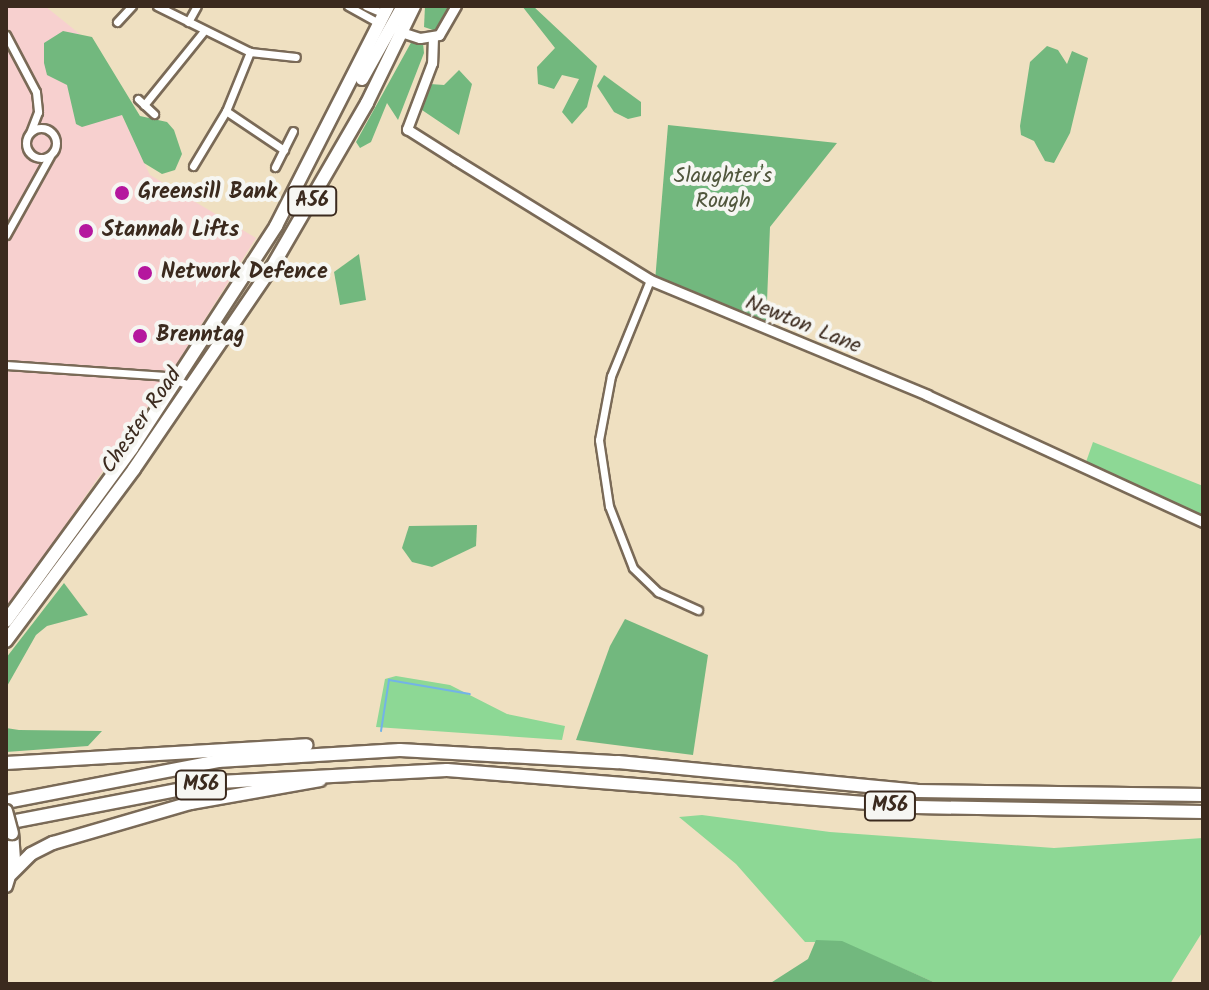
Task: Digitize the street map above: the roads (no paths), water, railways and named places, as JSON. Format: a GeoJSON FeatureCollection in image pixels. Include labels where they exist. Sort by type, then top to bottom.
{"type":"FeatureCollection","features":[{"type":"Feature","properties":{"kind":"highway"},"geometry":{"type":"LineString","coordinates":[[392,21],[403,6]]}},
{"type":"Feature","properties":{"kind":"highway","name":"Chester Road"},"geometry":{"type":"LineString","coordinates":[[6,621],[178,378],[276,226],[392,21],[414,6]]}},
{"type":"Feature","properties":{"kind":"highway","name":"Chester Road"},"geometry":{"type":"LineString","coordinates":[[6,641],[191,386],[314,198],[392,21]]}},
{"type":"Feature","properties":{"kind":"highway"},"geometry":{"type":"LineString","coordinates":[[6,763],[312,745],[400,750]]}},
{"type":"Feature","properties":{"kind":"highway","name":"M56"},"geometry":{"type":"LineString","coordinates":[[6,802],[218,761],[400,750],[553,758],[917,791],[1203,795]]}},
{"type":"Feature","properties":{"kind":"highway"},"geometry":{"type":"LineString","coordinates":[[9,880],[31,854],[53,843],[191,803],[398,770]]}},
{"type":"Feature","properties":{"kind":"highway","name":"M56"},"geometry":{"type":"LineString","coordinates":[[9,828],[219,782],[398,770],[551,774],[904,807],[1203,812]]}},
{"type":"Feature","properties":{"kind":"highway"},"geometry":{"type":"LineString","coordinates":[[6,811],[9,880]]}},
{"type":"Feature","properties":{"kind":"street"},"geometry":{"type":"LineString","coordinates":[[117,22],[132,6]]}},
{"type":"Feature","properties":{"kind":"street"},"geometry":{"type":"LineString","coordinates":[[157,6],[250,52],[296,57]]}},
{"type":"Feature","properties":{"kind":"street"},"geometry":{"type":"LineString","coordinates":[[188,22],[197,6]]}},
{"type":"Feature","properties":{"kind":"street"},"geometry":{"type":"LineString","coordinates":[[348,6],[430,37],[446,29],[456,6]]}},
{"type":"Feature","properties":{"kind":"street"},"geometry":{"type":"LineString","coordinates":[[366,6],[392,21]]}},
{"type":"Feature","properties":{"kind":"street"},"geometry":{"type":"LineString","coordinates":[[154,114],[141,102],[204,31]]}},
{"type":"Feature","properties":{"kind":"street"},"geometry":{"type":"LineString","coordinates":[[6,35],[31,78],[38,112],[56,143],[6,235]]}},
{"type":"Feature","properties":{"kind":"street","name":"Newton Lane"},"geometry":{"type":"LineString","coordinates":[[430,37],[432,63],[407,129],[650,280],[927,395],[1203,522]]}},
{"type":"Feature","properties":{"kind":"street"},"geometry":{"type":"LineString","coordinates":[[193,166],[226,111],[250,52]]}},
{"type":"Feature","properties":{"kind":"street"},"geometry":{"type":"LineString","coordinates":[[226,111],[284,150]]}},
{"type":"Feature","properties":{"kind":"street"},"geometry":{"type":"LineString","coordinates":[[36,176],[26,145],[38,112]]}},
{"type":"Feature","properties":{"kind":"street"},"geometry":{"type":"LineString","coordinates":[[30,133],[51,131]]}},
{"type":"Feature","properties":{"kind":"street"},"geometry":{"type":"LineString","coordinates":[[275,167],[293,131]]}},
{"type":"Feature","properties":{"kind":"street"},"geometry":{"type":"LineString","coordinates":[[31,154],[51,154]]}},
{"type":"Feature","properties":{"kind":"street"},"geometry":{"type":"LineString","coordinates":[[650,280],[611,376],[599,440],[609,506],[633,568],[658,592],[698,610]]}},
{"type":"Feature","properties":{"kind":"street"},"geometry":{"type":"LineString","coordinates":[[6,365],[178,378],[191,386]]}},
{"type":"Feature","properties":{"kind":"waterway"},"geometry":{"type":"LineString","coordinates":[[381,731],[389,680],[470,694]]}},
{"type":"Feature","properties":{"kind":"place","name":"Greensill Bank"},"geometry":{"type":"Point","coordinates":[122,193]}},
{"type":"Feature","properties":{"kind":"place","name":"Stannah Lifts"},"geometry":{"type":"Point","coordinates":[86,231]}},
{"type":"Feature","properties":{"kind":"place","name":"Network Defence"},"geometry":{"type":"Point","coordinates":[145,273]}},
{"type":"Feature","properties":{"kind":"place","name":"Brenntag"},"geometry":{"type":"Point","coordinates":[140,336]}},
{"type":"Feature","properties":{"kind":"park label","name":"Slaughter's Rough"},"geometry":{"type":"Point","coordinates":[723,188]}}]}
